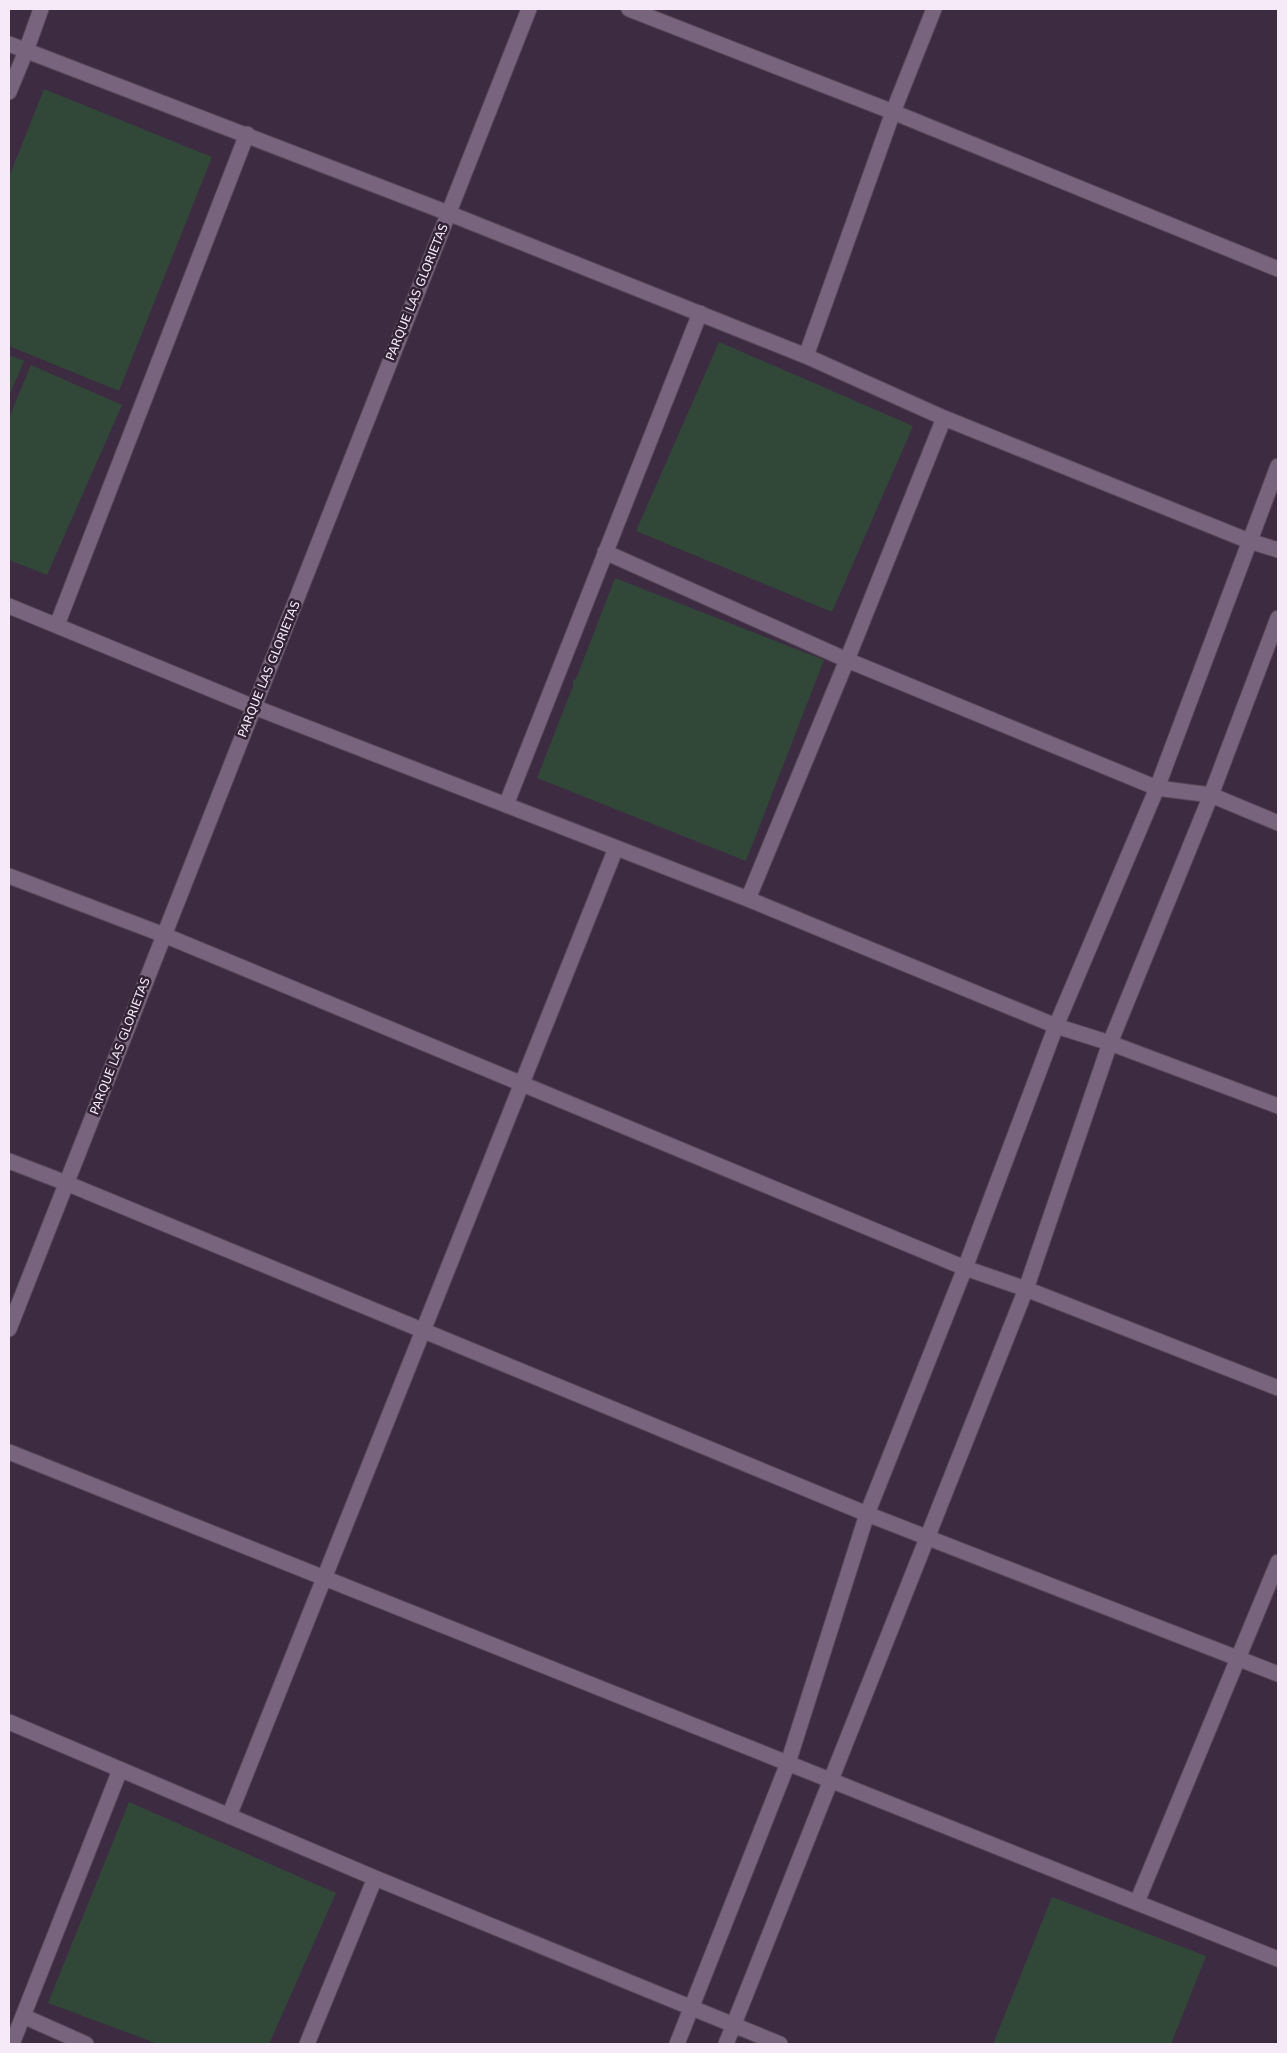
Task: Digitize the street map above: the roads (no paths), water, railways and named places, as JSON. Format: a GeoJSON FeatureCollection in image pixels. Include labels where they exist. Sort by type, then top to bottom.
{"type":"FeatureCollection","features":[{"type":"Feature","properties":{"kind":"street"},"geometry":{"type":"LineString","coordinates":[[9,92],[41,9]]}},
{"type":"Feature","properties":{"kind":"street","name":"PARQUE LAS GLORIETAS"},"geometry":{"type":"LineString","coordinates":[[9,1329],[529,9]]}},
{"type":"Feature","properties":{"kind":"street"},"geometry":{"type":"LineString","coordinates":[[629,9],[893,112],[1278,269]]}},
{"type":"Feature","properties":{"kind":"street"},"geometry":{"type":"LineString","coordinates":[[806,356],[893,112],[934,9]]}},
{"type":"Feature","properties":{"kind":"street"},"geometry":{"type":"LineString","coordinates":[[9,44],[247,134],[700,313],[806,356],[944,418],[1278,550]]}},
{"type":"Feature","properties":{"kind":"street"},"geometry":{"type":"LineString","coordinates":[[57,625],[247,134]]}},
{"type":"Feature","properties":{"kind":"street"},"geometry":{"type":"LineString","coordinates":[[506,805],[700,313]]}},
{"type":"Feature","properties":{"kind":"street"},"geometry":{"type":"LineString","coordinates":[[748,899],[848,660],[944,418]]}},
{"type":"Feature","properties":{"kind":"street"},"geometry":{"type":"LineString","coordinates":[[677,2044],[788,1763],[867,1514],[965,1268],[1056,1026],[1157,788],[1278,466]]}},
{"type":"Feature","properties":{"kind":"street"},"geometry":{"type":"LineString","coordinates":[[606,552],[848,660],[1157,788],[1211,795],[1278,823]]}},
{"type":"Feature","properties":{"kind":"street"},"geometry":{"type":"LineString","coordinates":[[9,606],[254,707],[748,899],[1056,1026],[1110,1043],[1278,1106]]}},
{"type":"Feature","properties":{"kind":"street"},"geometry":{"type":"LineString","coordinates":[[726,2044],[1026,1289],[1110,1043],[1211,795],[1278,618]]}},
{"type":"Feature","properties":{"kind":"street"},"geometry":{"type":"LineString","coordinates":[[229,1816],[616,848]]}},
{"type":"Feature","properties":{"kind":"street"},"geometry":{"type":"LineString","coordinates":[[9,876],[164,935],[522,1082],[965,1268],[1277,1383]]}},
{"type":"Feature","properties":{"kind":"street"},"geometry":{"type":"LineString","coordinates":[[9,1161],[424,1330],[867,1514],[1278,1674]]}},
{"type":"Feature","properties":{"kind":"street"},"geometry":{"type":"LineString","coordinates":[[9,1452],[1278,1959]]}},
{"type":"Feature","properties":{"kind":"street"},"geometry":{"type":"LineString","coordinates":[[1137,1902],[1278,1562]]}},
{"type":"Feature","properties":{"kind":"street"},"geometry":{"type":"LineString","coordinates":[[9,1722],[375,1878],[780,2044]]}},
{"type":"Feature","properties":{"kind":"street"},"geometry":{"type":"LineString","coordinates":[[12,2044],[120,1770]]}},
{"type":"Feature","properties":{"kind":"street"},"geometry":{"type":"LineString","coordinates":[[307,2044],[375,1878]]}},
{"type":"Feature","properties":{"kind":"street"},"geometry":{"type":"LineString","coordinates":[[23,2016],[86,2044]]}}]}
